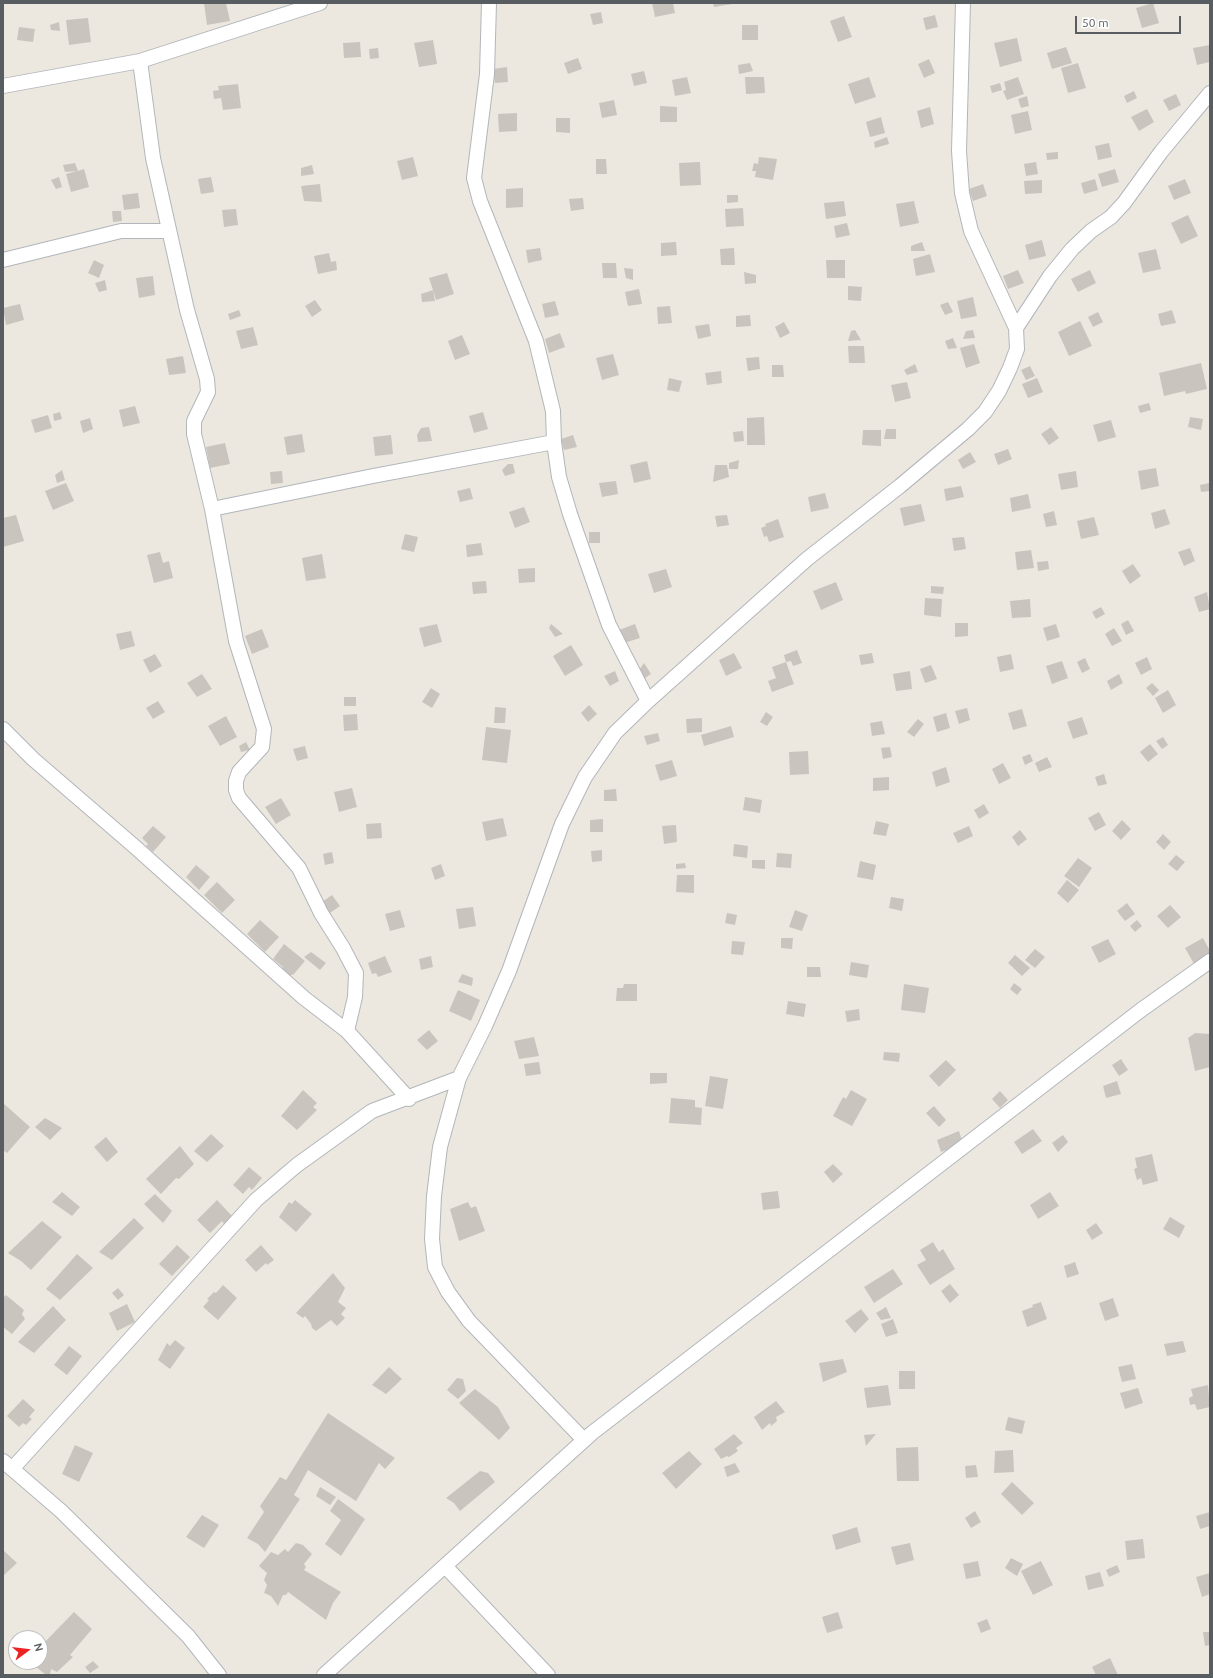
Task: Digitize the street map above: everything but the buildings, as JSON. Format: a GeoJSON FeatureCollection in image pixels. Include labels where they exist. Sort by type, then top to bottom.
{"type":"FeatureCollection","features":[{"type":"Feature","properties":{"kind":"street"},"geometry":{"type":"LineString","coordinates":[[3,86],[140,61],[320,3]]}},
{"type":"Feature","properties":{"kind":"street"},"geometry":{"type":"LineString","coordinates":[[489,3],[487,74],[474,178],[485,215],[536,341],[554,411],[554,442],[559,477],[589,574],[609,625],[648,701]]}},
{"type":"Feature","properties":{"kind":"street"},"geometry":{"type":"LineString","coordinates":[[584,1440],[469,1321],[448,1292],[435,1267],[432,1239],[434,1196],[440,1147],[459,1078],[485,1026],[509,971],[562,824],[585,777],[615,733],[648,701],[807,559],[900,486],[968,429],[985,412],[999,391],[1017,349],[1016,328],[971,231],[962,193],[959,151],[963,3]]}},
{"type":"Feature","properties":{"kind":"street"},"geometry":{"type":"LineString","coordinates":[[140,61],[153,158],[186,310],[208,379],[208,392],[194,421],[194,434],[212,509],[236,641],[264,729],[262,747],[240,772],[236,782],[236,790],[239,798],[299,868],[321,913],[343,948],[356,973],[355,997],[347,1031]]}},
{"type":"Feature","properties":{"kind":"street"},"geometry":{"type":"LineString","coordinates":[[1016,328],[1050,276],[1072,249],[1091,231],[1111,217],[1124,203],[1210,92]]}},
{"type":"Feature","properties":{"kind":"street"},"geometry":{"type":"LineString","coordinates":[[3,260],[121,231],[169,231]]}},
{"type":"Feature","properties":{"kind":"street"},"geometry":{"type":"LineString","coordinates":[[212,509],[373,476],[554,442]]}},
{"type":"Feature","properties":{"kind":"street"},"geometry":{"type":"LineString","coordinates":[[3,729],[33,759],[134,846],[298,993],[347,1031],[408,1099]]}},
{"type":"Feature","properties":{"kind":"street"},"geometry":{"type":"LineString","coordinates":[[324,1675],[584,1440],[1141,1010],[1210,961]]}},
{"type":"Feature","properties":{"kind":"street"},"geometry":{"type":"LineString","coordinates":[[219,1675],[188,1636],[61,1511],[7,1465],[256,1200],[296,1165],[372,1111],[408,1099],[459,1078]]}},
{"type":"Feature","properties":{"kind":"street"},"geometry":{"type":"LineString","coordinates":[[445,1566],[548,1675]]}}]}
